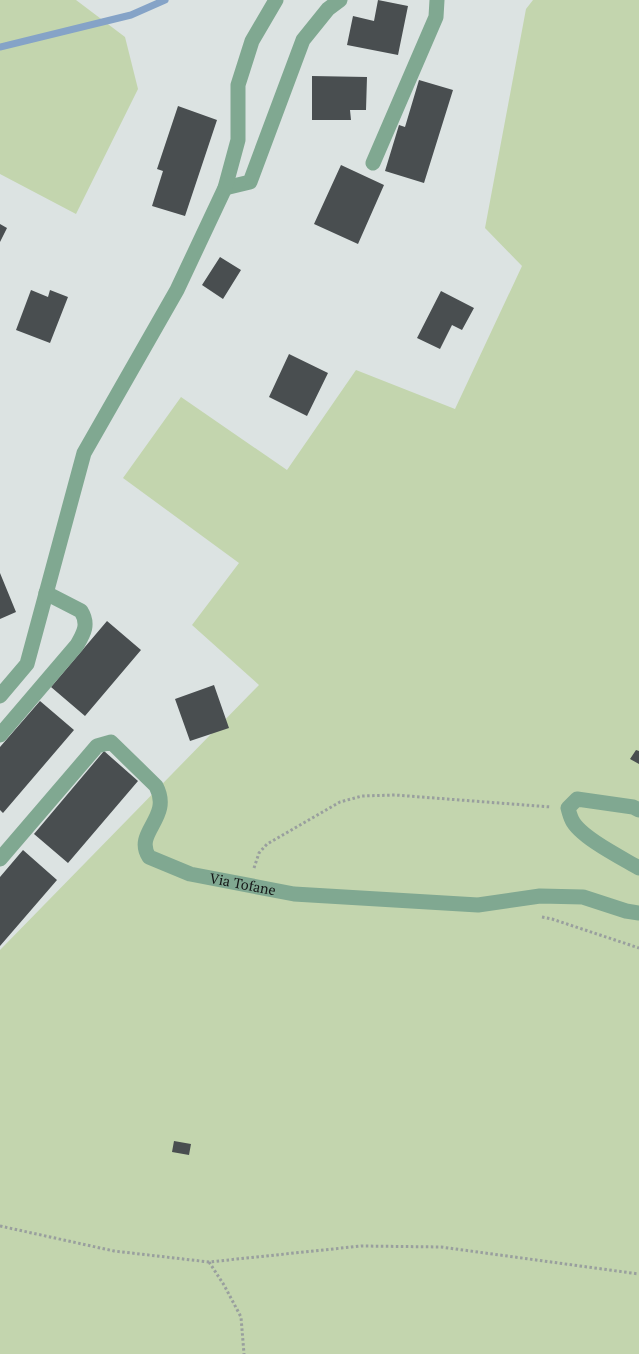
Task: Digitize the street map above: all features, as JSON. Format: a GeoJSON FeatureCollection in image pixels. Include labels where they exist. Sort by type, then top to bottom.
{"type":"FeatureCollection","features":[{"type":"Feature","properties":{"kind":"street"},"geometry":{"type":"LineString","coordinates":[[0,696],[27,664],[84,453],[177,290],[225,188],[238,140],[238,85],[252,41],[276,0]]}},
{"type":"Feature","properties":{"kind":"street"},"geometry":{"type":"LineString","coordinates":[[225,188],[250,182],[303,40],[328,8],[340,0]]}},
{"type":"Feature","properties":{"kind":"street"},"geometry":{"type":"LineString","coordinates":[[373,163],[436,17],[437,0]]}},
{"type":"Feature","properties":{"kind":"street"},"geometry":{"type":"LineString","coordinates":[[0,735],[77,645],[84,633],[86,624],[81,611],[46,593]]}},
{"type":"Feature","properties":{"kind":"street","name":"Via Tofane"},"geometry":{"type":"LineString","coordinates":[[0,859],[97,746],[111,742],[156,786],[161,795],[160,813],[145,840],[145,851],[149,857],[190,874],[294,894],[478,905],[540,896],[583,897],[626,911],[639,913]]}},
{"type":"Feature","properties":{"kind":"street"},"geometry":{"type":"LineString","coordinates":[[639,810],[633,807],[600,801],[576,799],[568,808],[572,821],[584,832],[603,848],[639,868]]}},
{"type":"Feature","properties":{"kind":"path"},"geometry":{"type":"LineString","coordinates":[[248,885],[260,853],[267,844],[340,802],[362,796],[395,795],[568,808]]}},
{"type":"Feature","properties":{"kind":"path"},"geometry":{"type":"LineString","coordinates":[[534,915],[552,919],[639,948]]}},
{"type":"Feature","properties":{"kind":"path"},"geometry":{"type":"LineString","coordinates":[[0,1226],[114,1251],[209,1262],[361,1246],[441,1247],[639,1274]]}},
{"type":"Feature","properties":{"kind":"path"},"geometry":{"type":"LineString","coordinates":[[209,1262],[224,1285],[240,1317],[244,1354]]}},
{"type":"Feature","properties":{"kind":"green space"},"geometry":{"type":"Polygon","coordinates":[[[0,0],[76,0],[125,37],[138,89],[76,214],[0,174],[0,0]]]}},
{"type":"Feature","properties":{"kind":"green space"},"geometry":{"type":"Polygon","coordinates":[[[533,0],[639,0],[639,1354],[0,1354],[0,950],[259,685],[192,625],[239,563],[123,478],[181,397],[287,470],[356,370],[455,409],[522,266],[485,228],[526,9],[533,0]]]}},
{"type":"Feature","properties":{"kind":"building"},"geometry":{"type":"Polygon","coordinates":[[[378,0],[408,6],[398,55],[347,45],[353,16],[374,21],[378,0]]]}},
{"type":"Feature","properties":{"kind":"building"},"geometry":{"type":"Polygon","coordinates":[[[312,76],[367,77],[366,110],[350,110],[351,120],[312,120],[312,76]]]}},
{"type":"Feature","properties":{"kind":"building"},"geometry":{"type":"Polygon","coordinates":[[[419,80],[453,90],[424,183],[385,171],[399,125],[405,127],[419,80]]]}},
{"type":"Feature","properties":{"kind":"building"},"geometry":{"type":"Polygon","coordinates":[[[178,106],[217,120],[185,216],[152,206],[163,171],[157,169],[178,106]]]}},
{"type":"Feature","properties":{"kind":"building"},"geometry":{"type":"Polygon","coordinates":[[[341,165],[384,185],[358,244],[314,224],[341,165]]]}},
{"type":"Feature","properties":{"kind":"building"},"geometry":{"type":"Polygon","coordinates":[[[0,224],[7,228],[0,242],[0,224]]]}},
{"type":"Feature","properties":{"kind":"building"},"geometry":{"type":"Polygon","coordinates":[[[220,257],[241,270],[223,299],[202,285],[220,257]]]}},
{"type":"Feature","properties":{"kind":"building"},"geometry":{"type":"Polygon","coordinates":[[[31,290],[48,297],[50,290],[68,297],[50,343],[16,330],[31,290]]]}},
{"type":"Feature","properties":{"kind":"building"},"geometry":{"type":"Polygon","coordinates":[[[441,291],[474,308],[462,330],[452,325],[440,349],[417,338],[441,291]]]}},
{"type":"Feature","properties":{"kind":"building"},"geometry":{"type":"Polygon","coordinates":[[[289,354],[328,373],[307,416],[269,397],[289,354]]]}},
{"type":"Feature","properties":{"kind":"building"},"geometry":{"type":"Polygon","coordinates":[[[0,573],[16,612],[0,619],[0,573]]]}},
{"type":"Feature","properties":{"kind":"building"},"geometry":{"type":"Polygon","coordinates":[[[107,621],[141,650],[85,716],[51,687],[107,621]]]}},
{"type":"Feature","properties":{"kind":"building"},"geometry":{"type":"Polygon","coordinates":[[[214,685],[229,728],[190,741],[175,699],[214,685]]]}},
{"type":"Feature","properties":{"kind":"building"},"geometry":{"type":"Polygon","coordinates":[[[40,701],[74,730],[3,813],[0,810],[0,747],[40,701]]]}},
{"type":"Feature","properties":{"kind":"building"},"geometry":{"type":"Polygon","coordinates":[[[636,750],[639,751],[639,764],[630,759],[636,750]]]}},
{"type":"Feature","properties":{"kind":"building"},"geometry":{"type":"Polygon","coordinates":[[[104,751],[138,781],[68,863],[34,834],[104,751]]]}},
{"type":"Feature","properties":{"kind":"building"},"geometry":{"type":"Polygon","coordinates":[[[23,850],[57,880],[0,946],[0,877],[23,850]]]}},
{"type":"Feature","properties":{"kind":"building"},"geometry":{"type":"Polygon","coordinates":[[[174,1141],[191,1144],[189,1155],[172,1152],[174,1141]]]}},
{"type":"Feature","properties":{"kind":"waterway"},"geometry":{"type":"LineString","coordinates":[[0,47],[131,15],[165,0]]}}]}
